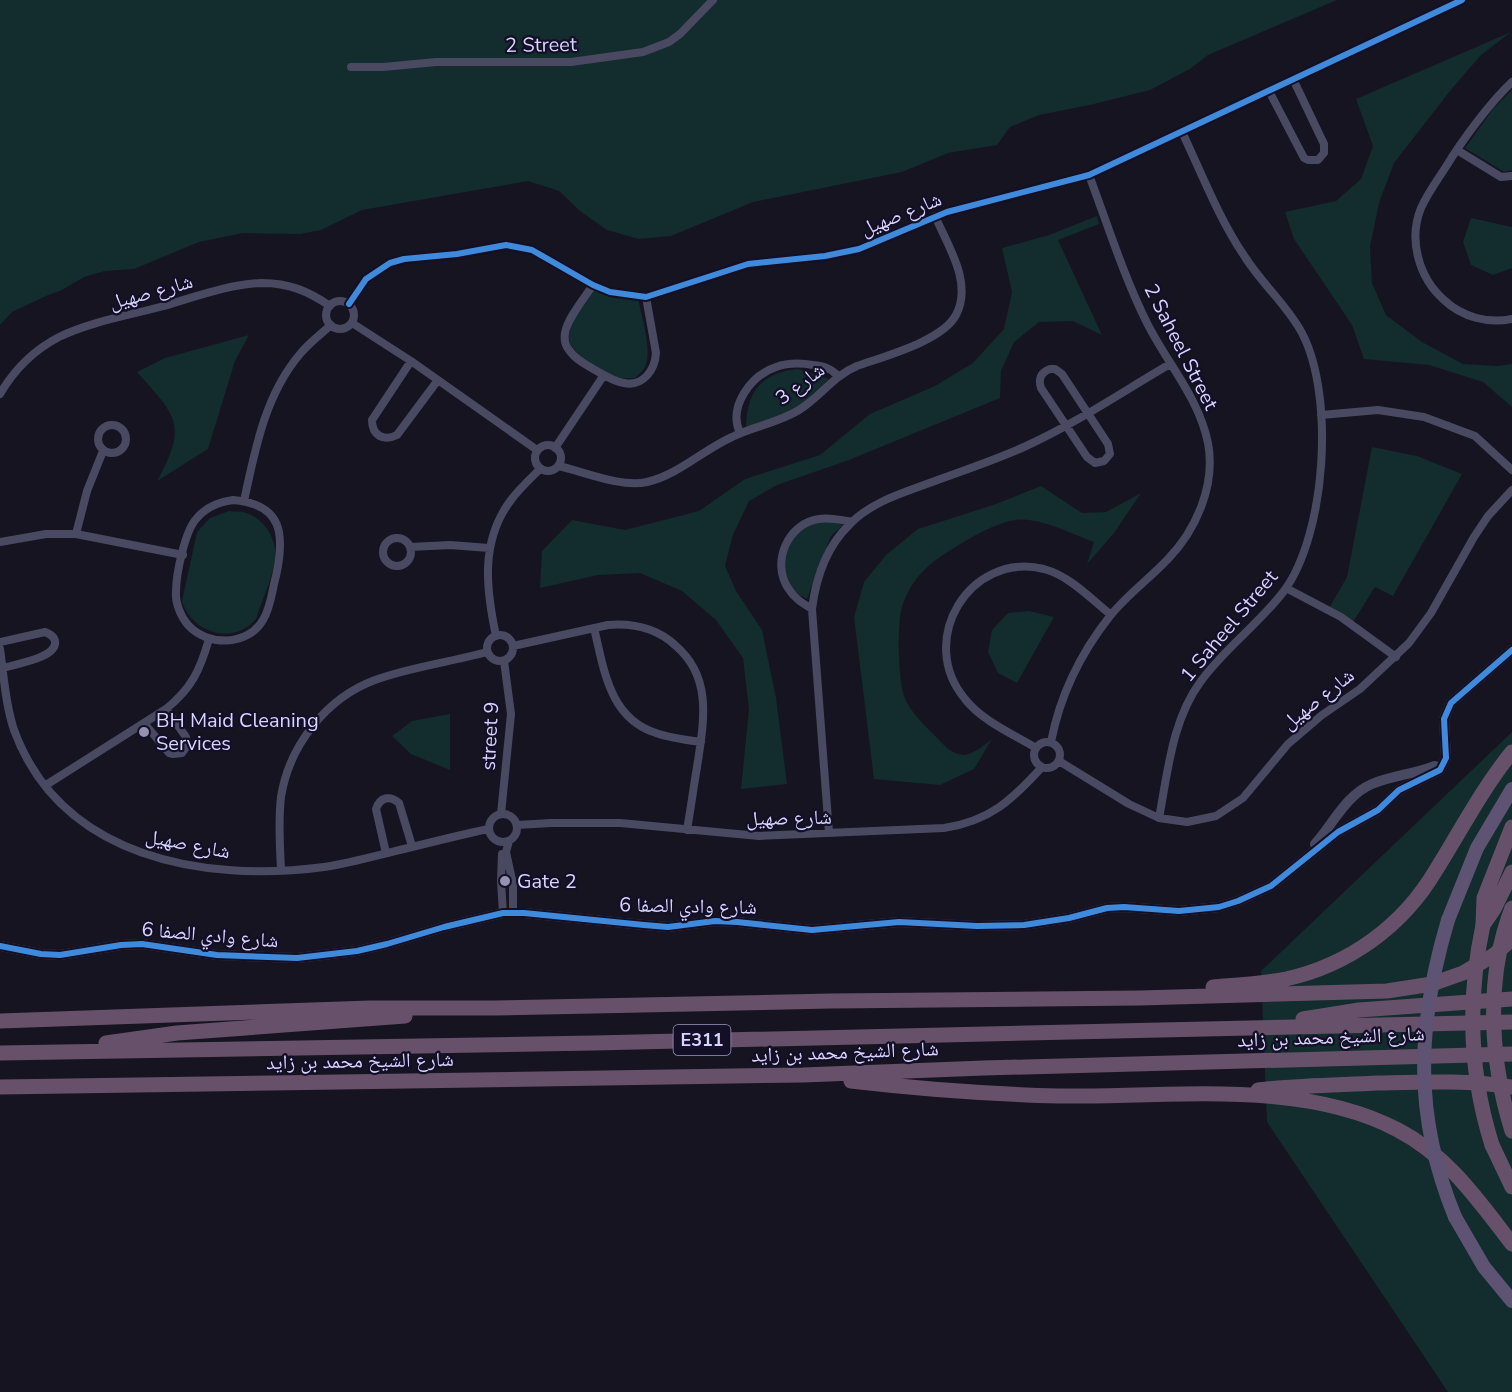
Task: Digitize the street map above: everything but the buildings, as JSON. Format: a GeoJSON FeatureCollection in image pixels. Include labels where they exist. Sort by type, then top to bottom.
{"type":"FeatureCollection","features":[{"type":"Feature","properties":{"kind":"highway"},"geometry":{"type":"LineString","coordinates":[[1140,999],[1179,990],[1286,979],[1326,966],[1364,947],[1397,920],[1424,889],[1482,791],[1512,752]]}},
{"type":"Feature","properties":{"kind":"highway"},"geometry":{"type":"LineString","coordinates":[[1512,827],[1494,909],[1483,925],[1474,974],[1472,1040],[1479,1097],[1492,1145],[1512,1187]]}},
{"type":"Feature","properties":{"kind":"highway"},"geometry":{"type":"LineString","coordinates":[[1501,880],[1512,850]]}},
{"type":"Feature","properties":{"kind":"highway"},"geometry":{"type":"LineString","coordinates":[[1512,908],[1498,963],[1494,1013],[1500,1088],[1512,1131]]}},
{"type":"Feature","properties":{"kind":"highway"},"geometry":{"type":"LineString","coordinates":[[0,1021],[370,1008],[1140,999],[1387,991],[1417,987],[1463,973],[1494,955],[1512,939]]}},
{"type":"Feature","properties":{"kind":"highway"},"geometry":{"type":"LineString","coordinates":[[1256,1026],[1359,1010],[1512,999]]}},
{"type":"Feature","properties":{"kind":"highway"},"geometry":{"type":"LineString","coordinates":[[40,1052],[177,1033],[495,1008]]}},
{"type":"Feature","properties":{"kind":"highway","name":"شارع الشيخ محمد بن زايد"},"geometry":{"type":"LineString","coordinates":[[0,1053],[594,1043],[1256,1026],[1512,1022]]}},
{"type":"Feature","properties":{"kind":"highway","name":"شارع الشيخ محمد بن زايد"},"geometry":{"type":"LineString","coordinates":[[0,1087],[803,1076],[995,1068],[1512,1054]]}},
{"type":"Feature","properties":{"kind":"highway"},"geometry":{"type":"LineString","coordinates":[[803,1076],[911,1088],[1060,1096],[1213,1094],[1288,1087],[1439,1082],[1466,1082],[1512,1088]]}},
{"type":"Feature","properties":{"kind":"highway"},"geometry":{"type":"LineString","coordinates":[[1213,1094],[1311,1101],[1379,1120],[1420,1143],[1456,1173],[1472,1190],[1511,1243]]}},
{"type":"Feature","properties":{"kind":"main road"},"geometry":{"type":"LineString","coordinates":[[1512,789],[1478,848],[1448,920],[1434,970],[1423,1072],[1431,1146],[1455,1217],[1484,1267],[1512,1301]]}},
{"type":"Feature","properties":{"kind":"street","name":"2 Street"},"geometry":{"type":"LineString","coordinates":[[351,67],[382,68],[436,62],[571,62],[635,54],[656,48],[680,34],[713,0]]}},
{"type":"Feature","properties":{"kind":"street","name":"شارع صهيل"},"geometry":{"type":"LineString","coordinates":[[349,304],[366,279],[390,263],[404,259],[457,254],[506,245],[532,250],[593,285],[610,292],[646,297],[748,264],[825,256],[859,249],[959,208],[1089,175],[1462,0]]}},
{"type":"Feature","properties":{"kind":"street"},"geometry":{"type":"LineString","coordinates":[[1269,91],[1301,154],[1308,160],[1318,160],[1324,153],[1324,144],[1293,79]]}},
{"type":"Feature","properties":{"kind":"street"},"geometry":{"type":"LineString","coordinates":[[1512,82],[1489,105],[1457,150],[1420,210],[1416,238],[1420,267],[1427,281],[1448,305],[1462,313],[1493,321],[1512,319]]}},
{"type":"Feature","properties":{"kind":"street","name":"1 Saheel Street"},"geometry":{"type":"LineString","coordinates":[[1159,818],[1177,726],[1192,694],[1214,666],[1263,616],[1286,588],[1306,549],[1317,508],[1319,487],[1321,415],[1315,369],[1302,333],[1283,304],[1244,256],[1182,132]]}},
{"type":"Feature","properties":{"kind":"street"},"geometry":{"type":"LineString","coordinates":[[1457,150],[1501,177],[1512,176]]}},
{"type":"Feature","properties":{"kind":"street","name":"2 Saheel Street"},"geometry":{"type":"LineString","coordinates":[[1051,742],[1064,693],[1079,661],[1111,615],[1188,534],[1204,498],[1209,463],[1205,431],[1193,400],[1155,339],[1136,299],[1089,175]]}},
{"type":"Feature","properties":{"kind":"street","name":"3 شارع"},"geometry":{"type":"LineString","coordinates":[[558,466],[623,483],[648,482],[661,478],[740,433],[774,423],[800,410],[838,376],[853,368],[941,333],[956,316],[963,294],[962,283],[935,216]]}},
{"type":"Feature","properties":{"kind":"street","name":"شارع صهيل"},"geometry":{"type":"LineString","coordinates":[[0,394],[27,360],[58,338],[94,325],[228,288],[261,283],[278,284],[310,292],[330,306]]}},
{"type":"Feature","properties":{"kind":"street"},"geometry":{"type":"LineString","coordinates":[[593,285],[566,327],[565,342],[573,355],[604,375],[622,383],[632,384],[647,376],[652,369],[656,352],[646,297]]}},
{"type":"Feature","properties":{"kind":"street"},"geometry":{"type":"LineString","coordinates":[[337,302],[349,304],[354,315],[352,323],[340,328],[332,325],[327,318],[330,306],[337,302]]}},
{"type":"Feature","properties":{"kind":"street"},"geometry":{"type":"LineString","coordinates":[[352,323],[411,361],[537,450]]}},
{"type":"Feature","properties":{"kind":"street"},"geometry":{"type":"LineString","coordinates":[[244,501],[258,439],[275,394],[301,353],[332,325]]}},
{"type":"Feature","properties":{"kind":"street"},"geometry":{"type":"LineString","coordinates":[[411,361],[372,420],[374,432],[379,436],[391,438],[397,435],[438,380]]}},
{"type":"Feature","properties":{"kind":"street"},"geometry":{"type":"LineString","coordinates":[[740,433],[736,417],[738,405],[745,392],[764,373],[777,366],[809,364],[828,368],[838,376]]}},
{"type":"Feature","properties":{"kind":"street"},"geometry":{"type":"LineString","coordinates":[[829,833],[812,609],[818,577],[841,534],[852,522],[892,497],[1003,456],[1066,426],[1170,364]]}},
{"type":"Feature","properties":{"kind":"street"},"geometry":{"type":"LineString","coordinates":[[1045,370],[1059,371],[1088,412],[1110,449],[1108,458],[1100,463],[1090,461],[1040,383],[1045,370]]}},
{"type":"Feature","properties":{"kind":"street"},"geometry":{"type":"LineString","coordinates":[[555,448],[604,375]]}},
{"type":"Feature","properties":{"kind":"street"},"geometry":{"type":"LineString","coordinates":[[1321,415],[1378,410],[1424,417],[1475,436],[1512,470]]}},
{"type":"Feature","properties":{"kind":"street"},"geometry":{"type":"LineString","coordinates":[[548,445],[555,448],[561,458],[558,466],[548,471],[540,469],[534,458],[537,450],[548,445]]}},
{"type":"Feature","properties":{"kind":"street"},"geometry":{"type":"LineString","coordinates":[[76,534],[87,491],[103,451]]}},
{"type":"Feature","properties":{"kind":"street"},"geometry":{"type":"LineString","coordinates":[[496,636],[487,574],[489,548],[508,504],[540,469]]}},
{"type":"Feature","properties":{"kind":"street","name":"شارع صهيل"},"geometry":{"type":"LineString","coordinates":[[1059,761],[1129,804],[1159,818],[1187,822],[1202,821],[1230,808],[1254,786],[1288,744],[1322,715],[1360,689],[1396,657],[1423,625],[1488,516],[1512,490]]}},
{"type":"Feature","properties":{"kind":"street"},"geometry":{"type":"LineString","coordinates":[[244,501],[262,508],[270,515],[280,533],[281,553],[269,605],[262,622],[246,636],[226,641],[209,639],[188,625],[178,607],[176,592],[183,555],[190,529],[203,512],[222,502],[244,501]]}},
{"type":"Feature","properties":{"kind":"street"},"geometry":{"type":"LineString","coordinates":[[812,609],[797,600],[786,586],[781,570],[782,552],[790,537],[803,525],[818,519],[852,522]]}},
{"type":"Feature","properties":{"kind":"street"},"geometry":{"type":"LineString","coordinates":[[0,542],[46,534],[76,534],[183,555]]}},
{"type":"Feature","properties":{"kind":"street"},"geometry":{"type":"LineString","coordinates":[[410,548],[450,545],[489,548]]}},
{"type":"Feature","properties":{"kind":"street"},"geometry":{"type":"LineString","coordinates":[[1036,748],[979,713],[958,691],[948,667],[945,641],[948,624],[955,608],[971,589],[993,574],[1026,567],[1044,569],[1060,576],[1111,615]]}},
{"type":"Feature","properties":{"kind":"street"},"geometry":{"type":"LineString","coordinates":[[1286,588],[1341,617],[1396,657]]}},
{"type":"Feature","properties":{"kind":"street"},"geometry":{"type":"LineString","coordinates":[[513,646],[608,625],[634,625],[659,633],[680,650],[696,672],[703,692],[705,711],[687,830]]}},
{"type":"Feature","properties":{"kind":"street"},"geometry":{"type":"LineString","coordinates":[[594,628],[609,688],[623,712],[633,721],[651,731],[701,742]]}},
{"type":"Feature","properties":{"kind":"street"},"geometry":{"type":"LineString","coordinates":[[0,642],[45,632],[53,637],[55,642],[50,653],[3,668]]}},
{"type":"Feature","properties":{"kind":"street"},"geometry":{"type":"LineString","coordinates":[[500,635],[509,639],[513,646],[511,655],[504,661],[496,661],[487,652],[487,644],[500,635]]}},
{"type":"Feature","properties":{"kind":"street"},"geometry":{"type":"LineString","coordinates":[[45,785],[166,709],[190,686],[199,671],[209,639]]}},
{"type":"Feature","properties":{"kind":"street","name":"شارع صهيل"},"geometry":{"type":"LineString","coordinates":[[0,649],[4,688],[15,730],[28,758],[45,785],[81,822],[126,848],[203,867],[256,871],[281,870],[326,867],[488,829]]}},
{"type":"Feature","properties":{"kind":"street"},"geometry":{"type":"LineString","coordinates":[[1446,761],[1444,719],[1451,703],[1512,650]]}},
{"type":"Feature","properties":{"kind":"street"},"geometry":{"type":"LineString","coordinates":[[281,870],[280,814],[284,782],[300,744],[314,724],[350,692],[374,680],[487,652]]}},
{"type":"Feature","properties":{"kind":"street","name":"street 9"},"geometry":{"type":"LineString","coordinates":[[501,814],[511,714],[504,661]]}},
{"type":"Feature","properties":{"kind":"street"},"geometry":{"type":"LineString","coordinates":[[144,723],[169,753],[182,753],[188,741],[166,709]]}},
{"type":"Feature","properties":{"kind":"street"},"geometry":{"type":"LineString","coordinates":[[1051,742],[1056,744],[1060,752],[1059,761],[1050,768],[1042,767],[1034,757],[1036,748],[1043,743],[1051,742]]}},
{"type":"Feature","properties":{"kind":"street","name":"شارع وادي الصفا 6"},"geometry":{"type":"LineString","coordinates":[[1300,863],[1347,803],[1363,789],[1382,780],[1423,771],[1446,761]]}},
{"type":"Feature","properties":{"kind":"street","name":"شارع وادي الصفا 6"},"geometry":{"type":"LineString","coordinates":[[0,946],[41,954],[60,955],[121,945],[142,945],[217,955],[297,958],[387,944],[453,924],[508,912],[668,927],[715,921],[759,923],[812,930],[899,922],[1001,927],[1058,920],[1107,908],[1179,911],[1219,907],[1271,886],[1338,832],[1378,810],[1400,790],[1436,772],[1444,766],[1446,761]]}},
{"type":"Feature","properties":{"kind":"street","name":"شارع صهيل"},"geometry":{"type":"LineString","coordinates":[[517,825],[620,823],[759,836],[944,828],[972,822],[986,816],[1011,800],[1042,767]]}},
{"type":"Feature","properties":{"kind":"street"},"geometry":{"type":"LineString","coordinates":[[1392,779],[1400,790]]}},
{"type":"Feature","properties":{"kind":"street"},"geometry":{"type":"LineString","coordinates":[[386,853],[376,808],[381,800],[386,798],[399,803],[412,846]]}},
{"type":"Feature","properties":{"kind":"street"},"geometry":{"type":"LineString","coordinates":[[1347,803],[1352,813],[1361,820]]}},
{"type":"Feature","properties":{"kind":"street"},"geometry":{"type":"LineString","coordinates":[[508,912],[502,899],[501,881],[505,862],[506,852],[509,841],[516,835],[517,825],[510,815],[501,814],[490,820],[488,829],[491,837],[498,842],[501,849],[505,862],[513,884],[513,899],[508,912]]}},
{"type":"Feature","properties":{"kind":"street"},"geometry":{"type":"LineString","coordinates":[[498,842],[509,841]]}},
{"type":"Feature","properties":{"kind":"street"},"geometry":{"type":"LineString","coordinates":[[502,899],[513,899]]}},
{"type":"Feature","properties":{"kind":"green space"},"geometry":{"type":"Polygon","coordinates":[[[0,0],[1337,0],[1208,55],[1190,69],[1150,90],[1039,115],[1010,127],[997,145],[948,153],[902,172],[753,202],[671,236],[639,239],[607,230],[580,211],[559,191],[528,181],[362,210],[321,230],[300,234],[243,233],[199,242],[134,269],[105,271],[84,277],[62,290],[12,312],[0,325],[0,0]]]}},
{"type":"Feature","properties":{"kind":"green space"},"geometry":{"type":"Polygon","coordinates":[[[1511,32],[1481,55],[1394,163],[1379,203],[1370,247],[1372,283],[1386,315],[1422,342],[1463,364],[1497,366],[1512,364],[1512,407],[1483,382],[1429,365],[1364,359],[1352,325],[1294,239],[1285,212],[1336,201],[1361,179],[1373,146],[1356,99],[1511,32]]]}},
{"type":"Feature","properties":{"kind":"green space"},"geometry":{"type":"Polygon","coordinates":[[[1512,90],[1512,170],[1504,172],[1465,148],[1493,109],[1512,90]]]}},
{"type":"Feature","properties":{"kind":"green space"},"geometry":{"type":"Polygon","coordinates":[[[1097,216],[1099,224],[1058,240],[1102,335],[1073,321],[1039,322],[1014,342],[1001,371],[1000,398],[849,460],[777,485],[749,501],[733,535],[725,566],[736,591],[762,630],[776,698],[787,784],[741,789],[749,709],[743,658],[716,620],[682,591],[640,573],[598,575],[540,588],[542,551],[572,520],[625,530],[699,511],[745,479],[820,455],[870,414],[935,386],[973,363],[1004,329],[1012,292],[1002,248],[1049,235],[1097,216]]]}},
{"type":"Feature","properties":{"kind":"green space"},"geometry":{"type":"Polygon","coordinates":[[[1471,218],[1512,227],[1512,268],[1493,275],[1471,265],[1463,242],[1471,218]]]}},
{"type":"Feature","properties":{"kind":"green space"},"geometry":{"type":"Polygon","coordinates":[[[590,287],[638,298],[648,352],[645,367],[635,378],[618,378],[611,375],[589,362],[571,345],[569,334],[576,313],[590,287]]]}},
{"type":"Feature","properties":{"kind":"green space"},"geometry":{"type":"Polygon","coordinates":[[[249,335],[235,361],[208,449],[157,481],[173,447],[174,422],[161,400],[137,372],[165,358],[249,335]]]}},
{"type":"Feature","properties":{"kind":"green space"},"geometry":{"type":"Polygon","coordinates":[[[798,369],[829,379],[795,410],[746,427],[749,403],[759,386],[766,379],[775,375],[798,369]]]}},
{"type":"Feature","properties":{"kind":"green space"},"geometry":{"type":"Polygon","coordinates":[[[1372,447],[1417,456],[1462,474],[1393,596],[1375,587],[1353,622],[1329,608],[1347,577],[1372,447]]]}},
{"type":"Feature","properties":{"kind":"green space"},"geometry":{"type":"Polygon","coordinates":[[[1041,486],[1082,513],[1106,512],[1141,493],[1114,533],[1087,564],[1094,542],[1055,526],[1024,519],[985,530],[925,569],[909,591],[901,609],[899,648],[900,676],[904,696],[919,719],[953,752],[960,755],[968,754],[992,739],[974,769],[940,785],[874,779],[854,617],[864,582],[886,555],[918,529],[996,504],[1041,486]]]}},
{"type":"Feature","properties":{"kind":"green space"},"geometry":{"type":"Polygon","coordinates":[[[229,511],[251,515],[263,524],[272,537],[275,560],[256,619],[247,627],[225,634],[204,628],[194,621],[182,601],[197,532],[210,518],[229,511]]]}},
{"type":"Feature","properties":{"kind":"green space"},"geometry":{"type":"Polygon","coordinates":[[[829,521],[843,525],[831,536],[807,599],[794,591],[787,580],[785,562],[787,552],[796,535],[803,529],[813,523],[829,521]]]}},
{"type":"Feature","properties":{"kind":"green space"},"geometry":{"type":"Polygon","coordinates":[[[1029,611],[1054,617],[1017,683],[998,673],[988,652],[992,630],[1008,613],[1029,611]]]}},
{"type":"Feature","properties":{"kind":"green space"},"geometry":{"type":"Polygon","coordinates":[[[450,714],[450,770],[411,754],[392,736],[412,721],[450,714]]]}},
{"type":"Feature","properties":{"kind":"green space"},"geometry":{"type":"Polygon","coordinates":[[[1512,732],[1512,1392],[1448,1392],[1267,1122],[1261,971],[1512,732]]]}},
{"type":"Feature","properties":{"kind":"cycle path"},"geometry":{"type":"LineString","coordinates":[[349,304],[366,279],[390,263],[404,259],[457,254],[506,245],[532,250],[593,285],[610,292],[646,297],[748,264],[825,256],[859,249],[947,212],[1089,175],[1462,0]]}},
{"type":"Feature","properties":{"kind":"cycle path"},"geometry":{"type":"LineString","coordinates":[[0,946],[41,954],[60,955],[121,945],[142,944],[217,955],[297,958],[357,951],[503,913],[668,927],[715,921],[812,930],[899,922],[977,926],[1024,925],[1069,918],[1107,908],[1179,911],[1219,907],[1271,886],[1338,832],[1378,810],[1399,790],[1440,770],[1446,758],[1444,719],[1451,703],[1512,650]]}},
{"type":"Feature","properties":{"kind":"place","name":"BH Maid Cleaning Services"},"geometry":{"type":"Point","coordinates":[144,732]}},
{"type":"Feature","properties":{"kind":"place","name":"Gate 2"},"geometry":{"type":"Point","coordinates":[505,881]}}]}
